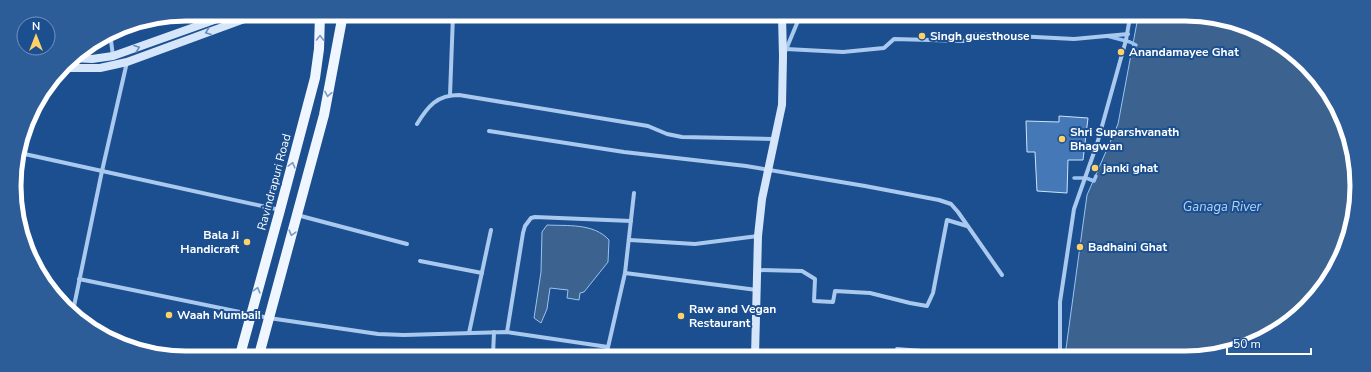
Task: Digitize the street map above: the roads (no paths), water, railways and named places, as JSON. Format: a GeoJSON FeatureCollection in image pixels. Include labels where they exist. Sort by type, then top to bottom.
{"type":"FeatureCollection","features":[{"type":"Feature","properties":{"kind":"main road","name":"Ravindrapuri Road"},"geometry":{"type":"LineString","coordinates":[[241,351],[315,78],[319,49],[320,21]]}},
{"type":"Feature","properties":{"kind":"main road"},"geometry":{"type":"LineString","coordinates":[[260,351],[324,115],[342,21]]}},
{"type":"Feature","properties":{"kind":"street"},"geometry":{"type":"LineString","coordinates":[[82,58],[92,59],[113,56],[211,21]]}},
{"type":"Feature","properties":{"kind":"street"},"geometry":{"type":"LineString","coordinates":[[70,68],[100,68],[127,62],[239,21]]}},
{"type":"Feature","properties":{"kind":"street"},"geometry":{"type":"LineString","coordinates":[[450,95],[453,21]]}},
{"type":"Feature","properties":{"kind":"street"},"geometry":{"type":"LineString","coordinates":[[756,351],[758,236],[762,199],[782,106],[785,53],[782,21]]}},
{"type":"Feature","properties":{"kind":"street"},"geometry":{"type":"LineString","coordinates":[[785,53],[798,21]]}},
{"type":"Feature","properties":{"kind":"street"},"geometry":{"type":"LineString","coordinates":[[1060,351],[1060,302],[1074,209],[1097,144],[1128,34],[1130,21]]}},
{"type":"Feature","properties":{"kind":"street"},"geometry":{"type":"LineString","coordinates":[[785,53],[850,51],[884,48],[894,38],[966,41],[974,34],[1074,39],[1128,34]]}},
{"type":"Feature","properties":{"kind":"street"},"geometry":{"type":"LineString","coordinates":[[111,39],[113,56]]}},
{"type":"Feature","properties":{"kind":"street"},"geometry":{"type":"LineString","coordinates":[[73,306],[127,62]]}},
{"type":"Feature","properties":{"kind":"street"},"geometry":{"type":"LineString","coordinates":[[417,124],[431,105],[439,99],[450,95],[477,97],[539,109],[648,126],[674,136],[775,139]]}},
{"type":"Feature","properties":{"kind":"street"},"geometry":{"type":"LineString","coordinates":[[489,131],[624,152],[768,170],[939,200],[951,204],[1002,275]]}},
{"type":"Feature","properties":{"kind":"street"},"geometry":{"type":"LineString","coordinates":[[24,154],[280,210]]}},
{"type":"Feature","properties":{"kind":"street"},"geometry":{"type":"LineString","coordinates":[[607,351],[625,273],[630,240],[634,193]]}},
{"type":"Feature","properties":{"kind":"street"},"geometry":{"type":"LineString","coordinates":[[297,214],[406,244]]}},
{"type":"Feature","properties":{"kind":"street"},"geometry":{"type":"LineString","coordinates":[[507,332],[523,233],[525,226],[531,218],[631,221]]}},
{"type":"Feature","properties":{"kind":"street"},"geometry":{"type":"LineString","coordinates":[[757,270],[802,271],[815,279],[814,301],[833,302],[835,291],[870,294],[927,306],[933,294],[947,220],[968,226]]}},
{"type":"Feature","properties":{"kind":"street"},"geometry":{"type":"LineString","coordinates":[[469,333],[491,230]]}},
{"type":"Feature","properties":{"kind":"street"},"geometry":{"type":"LineString","coordinates":[[630,240],[695,244],[758,236]]}},
{"type":"Feature","properties":{"kind":"street"},"geometry":{"type":"LineString","coordinates":[[420,261],[482,274]]}},
{"type":"Feature","properties":{"kind":"street"},"geometry":{"type":"LineString","coordinates":[[625,273],[757,290]]}},
{"type":"Feature","properties":{"kind":"street"},"geometry":{"type":"LineString","coordinates":[[79,279],[269,318],[378,334],[404,335],[507,332],[608,347]]}},
{"type":"Feature","properties":{"kind":"street"},"geometry":{"type":"LineString","coordinates":[[493,351],[494,332]]}},
{"type":"Feature","properties":{"kind":"street"},"geometry":{"type":"LineString","coordinates":[[897,351],[897,349],[922,351]]}},
{"type":"Feature","properties":{"kind":"water","name":"Ganaga River"},"geometry":{"type":"Polygon","coordinates":[[[1137,21],[1196,21],[1228,27],[1268,43],[1302,69],[1322,94],[1333,113],[1341,133],[1349,164],[1350,197],[1344,229],[1333,259],[1322,278],[1302,303],[1268,329],[1238,342],[1217,348],[1196,351],[1066,351],[1087,195],[1118,124],[1137,21]]]}},
{"type":"Feature","properties":{"kind":"water"},"geometry":{"type":"Polygon","coordinates":[[[547,225],[580,226],[603,235],[609,240],[608,262],[584,292],[580,293],[579,300],[567,298],[568,290],[550,288],[547,309],[541,323],[534,318],[541,272],[542,232],[547,225]]]}},
{"type":"Feature","properties":{"kind":"waterway"},"geometry":{"type":"LineString","coordinates":[[1107,36],[1136,45]]}},
{"type":"Feature","properties":{"kind":"waterway"},"geometry":{"type":"LineString","coordinates":[[1074,178],[1086,178],[1094,181],[1096,176]]}},
{"type":"Feature","properties":{"kind":"place","name":"Singh guesthouse"},"geometry":{"type":"Point","coordinates":[922,36]}},
{"type":"Feature","properties":{"kind":"place","name":"Anandamayee Ghat"},"geometry":{"type":"Point","coordinates":[1121,52]}},
{"type":"Feature","properties":{"kind":"place","name":"Shri Suparshvanath Bhagwan"},"geometry":{"type":"Point","coordinates":[1062,139]}},
{"type":"Feature","properties":{"kind":"place","name":"janki ghat"},"geometry":{"type":"Point","coordinates":[1095,168]}},
{"type":"Feature","properties":{"kind":"place","name":"Bala Ji Handicraft"},"geometry":{"type":"Point","coordinates":[247,242]}},
{"type":"Feature","properties":{"kind":"place","name":"Badhaini Ghat"},"geometry":{"type":"Point","coordinates":[1080,247]}},
{"type":"Feature","properties":{"kind":"place","name":"Waah Mumbai!"},"geometry":{"type":"Point","coordinates":[169,315]}},
{"type":"Feature","properties":{"kind":"place","name":"Raw and Vegan Restaurant"},"geometry":{"type":"Point","coordinates":[681,316]}}]}
